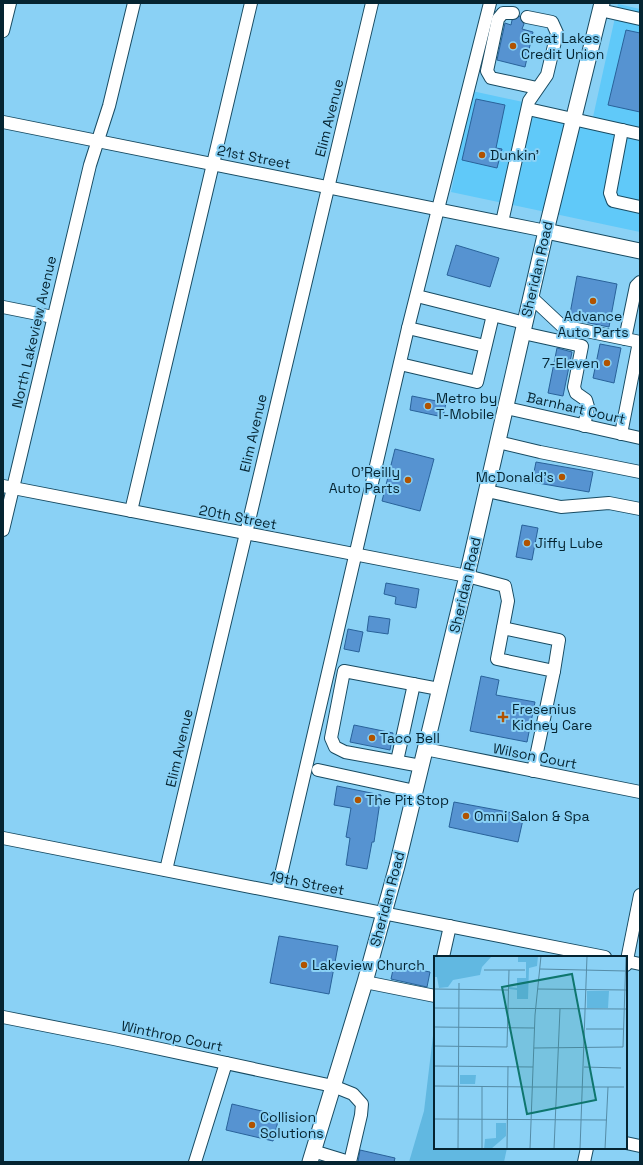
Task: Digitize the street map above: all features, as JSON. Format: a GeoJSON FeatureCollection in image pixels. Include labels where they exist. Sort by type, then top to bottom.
{"type":"FeatureCollection","features":[{"type":"Feature","properties":{"kind":"main road","name":"Sheridan Road"},"geometry":{"type":"LineString","coordinates":[[312,1156],[365,982],[415,791],[487,491],[546,230],[601,6]]}},
{"type":"Feature","properties":{"kind":"main road"},"geometry":{"type":"LineString","coordinates":[[546,230],[640,251]]}},
{"type":"Feature","properties":{"kind":"street"},"geometry":{"type":"LineString","coordinates":[[3,30],[10,3]]}},
{"type":"Feature","properties":{"kind":"street","name":"North Lakeview Avenue"},"geometry":{"type":"LineString","coordinates":[[3,530],[8,487],[53,317],[90,165],[109,106],[134,3]]}},
{"type":"Feature","properties":{"kind":"street"},"geometry":{"type":"LineString","coordinates":[[131,511],[251,3]]}},
{"type":"Feature","properties":{"kind":"street","name":"Elim Avenue"},"geometry":{"type":"LineString","coordinates":[[166,870],[244,534],[372,3]]}},
{"type":"Feature","properties":{"kind":"street"},"geometry":{"type":"LineString","coordinates":[[277,892],[408,328],[490,3]]}},
{"type":"Feature","properties":{"kind":"street"},"geometry":{"type":"LineString","coordinates":[[601,6],[640,19]]}},
{"type":"Feature","properties":{"kind":"street"},"geometry":{"type":"LineString","coordinates":[[513,13],[503,13],[498,19],[486,71],[491,78],[538,88]]}},
{"type":"Feature","properties":{"kind":"street"},"geometry":{"type":"LineString","coordinates":[[502,222],[529,101],[547,75],[558,33],[552,22],[527,17]]}},
{"type":"Feature","properties":{"kind":"street"},"geometry":{"type":"LineString","coordinates":[[528,108],[640,134]]}},
{"type":"Feature","properties":{"kind":"street","name":"21st Street"},"geometry":{"type":"LineString","coordinates":[[3,122],[439,210],[546,230]]}},
{"type":"Feature","properties":{"kind":"street"},"geometry":{"type":"LineString","coordinates":[[622,130],[610,193],[613,202],[640,207]]}},
{"type":"Feature","properties":{"kind":"street"},"geometry":{"type":"LineString","coordinates":[[625,339],[636,286],[640,282]]}},
{"type":"Feature","properties":{"kind":"street"},"geometry":{"type":"LineString","coordinates":[[417,296],[493,315],[524,328],[582,346],[574,387],[576,392],[586,400],[588,407],[584,426]]}},
{"type":"Feature","properties":{"kind":"street"},"geometry":{"type":"LineString","coordinates":[[531,297],[562,326],[640,342],[621,434]]}},
{"type":"Feature","properties":{"kind":"street"},"geometry":{"type":"LineString","coordinates":[[3,307],[53,317]]}},
{"type":"Feature","properties":{"kind":"street"},"geometry":{"type":"LineString","coordinates":[[400,364],[477,382],[493,315]]}},
{"type":"Feature","properties":{"kind":"street"},"geometry":{"type":"LineString","coordinates":[[408,328],[485,346]]}},
{"type":"Feature","properties":{"kind":"street","name":"Barnhart Court"},"geometry":{"type":"LineString","coordinates":[[506,408],[640,438]]}},
{"type":"Feature","properties":{"kind":"street"},"geometry":{"type":"LineString","coordinates":[[498,442],[640,472]]}},
{"type":"Feature","properties":{"kind":"street","name":"20th Street"},"geometry":{"type":"LineString","coordinates":[[8,487],[244,534],[467,576],[505,586],[508,601],[503,628]]}},
{"type":"Feature","properties":{"kind":"street"},"geometry":{"type":"LineString","coordinates":[[487,491],[561,507],[609,503],[640,509]]}},
{"type":"Feature","properties":{"kind":"street"},"geometry":{"type":"LineString","coordinates":[[534,770],[554,671],[559,640],[503,628],[497,659],[554,671]]}},
{"type":"Feature","properties":{"kind":"street"},"geometry":{"type":"LineString","coordinates":[[421,766],[345,752],[335,747],[331,738],[344,671],[439,689]]}},
{"type":"Feature","properties":{"kind":"street"},"geometry":{"type":"LineString","coordinates":[[397,761],[414,684]]}},
{"type":"Feature","properties":{"kind":"street","name":"Wilson Court"},"geometry":{"type":"LineString","coordinates":[[425,749],[640,792]]}},
{"type":"Feature","properties":{"kind":"street"},"geometry":{"type":"LineString","coordinates":[[318,770],[415,791]]}},
{"type":"Feature","properties":{"kind":"street","name":"19th Street"},"geometry":{"type":"LineString","coordinates":[[3,838],[600,956]]}},
{"type":"Feature","properties":{"kind":"street"},"geometry":{"type":"LineString","coordinates":[[627,957],[640,895]]}},
{"type":"Feature","properties":{"kind":"street"},"geometry":{"type":"LineString","coordinates":[[444,956],[450,926]]}},
{"type":"Feature","properties":{"kind":"street"},"geometry":{"type":"LineString","coordinates":[[627,962],[640,964]]}},
{"type":"Feature","properties":{"kind":"street"},"geometry":{"type":"LineString","coordinates":[[365,982],[434,996]]}},
{"type":"Feature","properties":{"kind":"street","name":"Winthrop Court"},"geometry":{"type":"LineString","coordinates":[[3,1017],[114,1038],[333,1086],[353,1094],[362,1104],[362,1115],[349,1162]]}},
{"type":"Feature","properties":{"kind":"street"},"geometry":{"type":"LineString","coordinates":[[195,1162],[226,1063]]}},
{"type":"Feature","properties":{"kind":"street"},"geometry":{"type":"LineString","coordinates":[[627,1143],[640,1146]]}},
{"type":"Feature","properties":{"kind":"street"},"geometry":{"type":"LineString","coordinates":[[584,1162],[587,1149]]}},
{"type":"Feature","properties":{"kind":"street"},"geometry":{"type":"LineString","coordinates":[[312,1156],[349,1162]]}},
{"type":"Feature","properties":{"kind":"shaded area"},"geometry":{"type":"Polygon","coordinates":[[[618,4],[640,9],[640,232],[451,192],[472,91],[593,117],[618,4]]]}},
{"type":"Feature","properties":{"kind":"shaded area"},"geometry":{"type":"Polygon","coordinates":[[[434,1027],[434,1149],[507,1149],[504,1162],[409,1162],[424,1111],[434,1027]]]}},
{"type":"Feature","properties":{"kind":"building","name":"Great Lakes Credit Union"},"geometry":{"type":"Polygon","coordinates":[[[520,16],[524,24],[522,29],[533,32],[525,67],[497,60],[505,23],[511,25],[512,20],[520,16]]]}},
{"type":"Feature","properties":{"kind":"building"},"geometry":{"type":"Polygon","coordinates":[[[626,30],[640,33],[640,112],[608,105],[626,30]]]}},
{"type":"Feature","properties":{"kind":"building"},"geometry":{"type":"Polygon","coordinates":[[[476,99],[505,105],[496,148],[502,149],[497,168],[462,160],[476,99]]]}},
{"type":"Feature","properties":{"kind":"building"},"geometry":{"type":"Polygon","coordinates":[[[456,245],[499,258],[490,287],[447,275],[456,245]]]}},
{"type":"Feature","properties":{"kind":"building","name":"Advance Auto Parts"},"geometry":{"type":"Polygon","coordinates":[[[577,276],[617,284],[609,327],[569,319],[577,276]]]}},
{"type":"Feature","properties":{"kind":"building","name":"7-Eleven"},"geometry":{"type":"Polygon","coordinates":[[[600,344],[621,348],[614,383],[593,378],[600,344]]]}},
{"type":"Feature","properties":{"kind":"building","name":"7-Eleven"},"geometry":{"type":"Polygon","coordinates":[[[557,348],[572,352],[563,396],[548,393],[557,348]]]}},
{"type":"Feature","properties":{"kind":"building","name":"Metro by T-Mobile"},"geometry":{"type":"Polygon","coordinates":[[[412,396],[446,403],[443,417],[410,410],[412,396]]]}},
{"type":"Feature","properties":{"kind":"building","name":"O'Reilly Auto Parts"},"geometry":{"type":"Polygon","coordinates":[[[395,449],[434,459],[420,511],[382,501],[395,449]]]}},
{"type":"Feature","properties":{"kind":"building","name":"McDonald's"},"geometry":{"type":"Polygon","coordinates":[[[536,462],[593,472],[589,492],[532,482],[536,462]]]}},
{"type":"Feature","properties":{"kind":"building","name":"Jiffy Lube"},"geometry":{"type":"Polygon","coordinates":[[[522,525],[538,528],[532,560],[516,557],[522,525]]]}},
{"type":"Feature","properties":{"kind":"building"},"geometry":{"type":"Polygon","coordinates":[[[386,583],[419,589],[416,608],[395,604],[396,597],[384,594],[386,583]]]}},
{"type":"Feature","properties":{"kind":"building"},"geometry":{"type":"Polygon","coordinates":[[[369,616],[390,619],[388,634],[367,631],[369,616]]]}},
{"type":"Feature","properties":{"kind":"building"},"geometry":{"type":"Polygon","coordinates":[[[348,629],[363,632],[359,652],[344,649],[348,629]]]}},
{"type":"Feature","properties":{"kind":"building","name":"Fresenius Kidney Care"},"geometry":{"type":"Polygon","coordinates":[[[481,676],[499,680],[496,695],[535,702],[527,742],[470,731],[481,676]]]}},
{"type":"Feature","properties":{"kind":"building","name":"Taco Bell"},"geometry":{"type":"Polygon","coordinates":[[[354,725],[393,733],[390,750],[350,742],[354,725]]]}},
{"type":"Feature","properties":{"kind":"building"},"geometry":{"type":"Polygon","coordinates":[[[337,786],[381,795],[374,842],[372,842],[367,869],[346,865],[350,838],[346,837],[351,808],[334,805],[337,786]]]}},
{"type":"Feature","properties":{"kind":"building"},"geometry":{"type":"Polygon","coordinates":[[[454,802],[524,815],[518,842],[449,827],[454,802]]]}},
{"type":"Feature","properties":{"kind":"building","name":"Lakeview Church"},"geometry":{"type":"Polygon","coordinates":[[[279,936],[338,946],[329,994],[270,983],[279,936]]]}},
{"type":"Feature","properties":{"kind":"building"},"geometry":{"type":"Polygon","coordinates":[[[394,965],[430,972],[427,987],[391,979],[394,965]]]}},
{"type":"Feature","properties":{"kind":"building","name":"Collision Solutions"},"geometry":{"type":"Polygon","coordinates":[[[232,1104],[270,1113],[268,1119],[278,1121],[273,1141],[226,1130],[232,1104]]]}},
{"type":"Feature","properties":{"kind":"building"},"geometry":{"type":"Polygon","coordinates":[[[360,1150],[395,1158],[394,1162],[358,1162],[360,1150]]]}},
{"type":"Feature","properties":{"kind":"place","name":"Great Lakes Credit Union"},"geometry":{"type":"Point","coordinates":[513,46]}},
{"type":"Feature","properties":{"kind":"place","name":"Dunkin'"},"geometry":{"type":"Point","coordinates":[482,155]}},
{"type":"Feature","properties":{"kind":"place","name":"Advance Auto Parts"},"geometry":{"type":"Point","coordinates":[593,301]}},
{"type":"Feature","properties":{"kind":"place","name":"7-Eleven"},"geometry":{"type":"Point","coordinates":[607,363]}},
{"type":"Feature","properties":{"kind":"place","name":"Metro by T-Mobile"},"geometry":{"type":"Point","coordinates":[428,406]}},
{"type":"Feature","properties":{"kind":"place","name":"McDonald's"},"geometry":{"type":"Point","coordinates":[562,477]}},
{"type":"Feature","properties":{"kind":"place","name":"O'Reilly Auto Parts"},"geometry":{"type":"Point","coordinates":[408,480]}},
{"type":"Feature","properties":{"kind":"place","name":"Jiffy Lube"},"geometry":{"type":"Point","coordinates":[527,543]}},
{"type":"Feature","properties":{"kind":"place","name":"Fresenius Kidney Care"},"geometry":{"type":"Point","coordinates":[503,717]}},
{"type":"Feature","properties":{"kind":"place","name":"Taco Bell"},"geometry":{"type":"Point","coordinates":[372,738]}},
{"type":"Feature","properties":{"kind":"place","name":"The Pit Stop"},"geometry":{"type":"Point","coordinates":[358,800]}},
{"type":"Feature","properties":{"kind":"place","name":"Omni Salon & Spa"},"geometry":{"type":"Point","coordinates":[466,816]}},
{"type":"Feature","properties":{"kind":"place","name":"Lakeview Church"},"geometry":{"type":"Point","coordinates":[304,965]}},
{"type":"Feature","properties":{"kind":"place","name":"Collision Solutions"},"geometry":{"type":"Point","coordinates":[252,1125]}}]}
